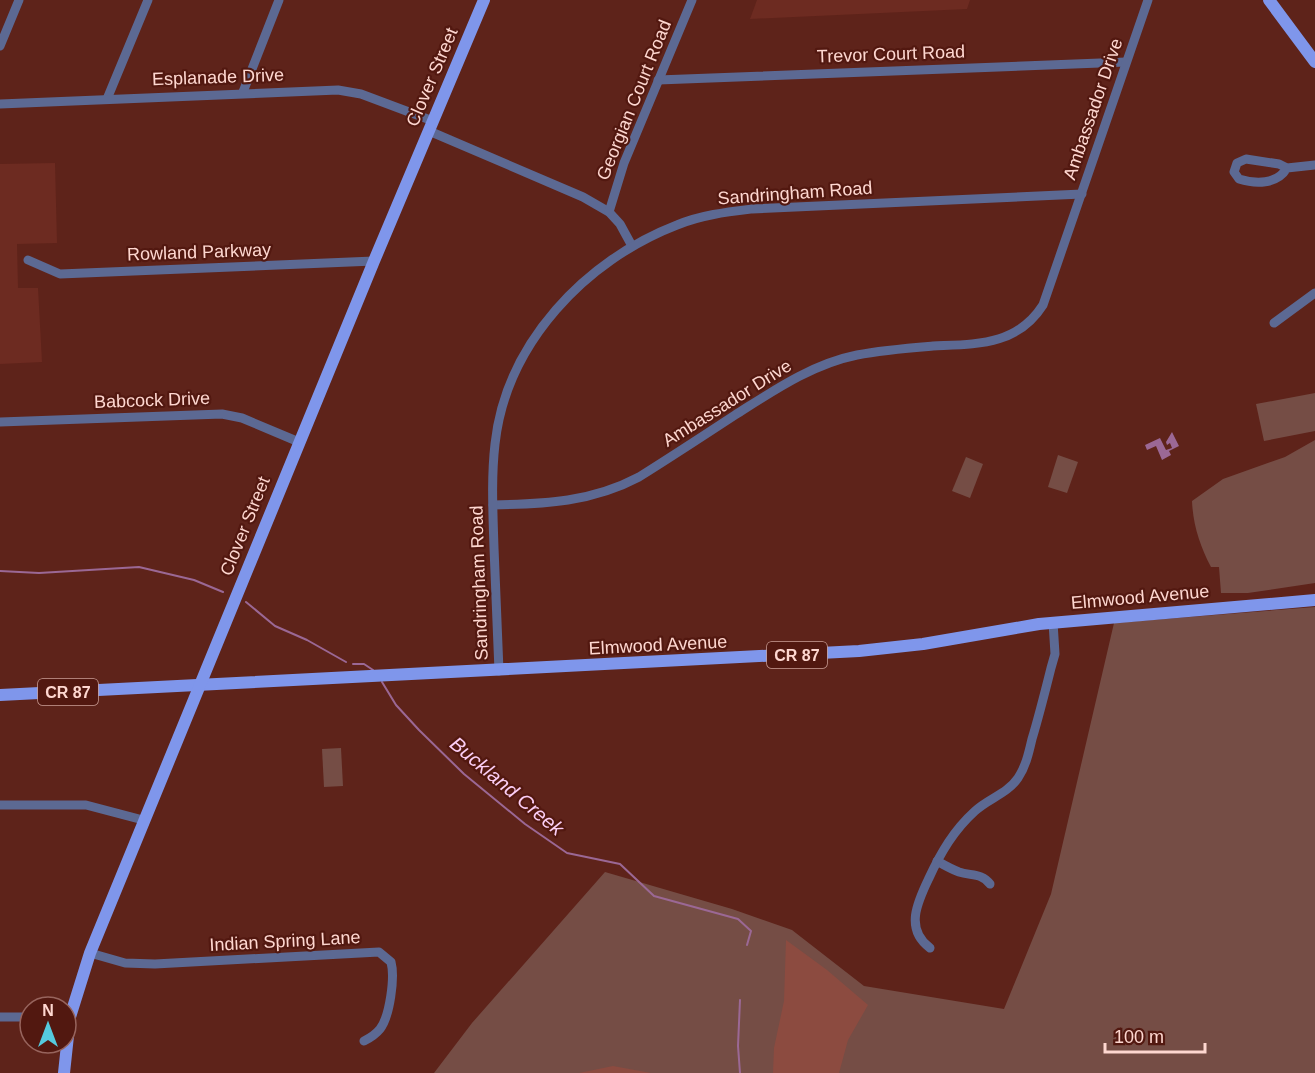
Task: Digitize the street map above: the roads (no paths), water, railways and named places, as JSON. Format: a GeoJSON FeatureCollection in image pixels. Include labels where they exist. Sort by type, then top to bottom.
{"type":"FeatureCollection","features":[{"type":"Feature","properties":{"kind":"main road","name":"Clover Street"},"geometry":{"type":"LineString","coordinates":[[75,995],[143,820],[484,0]]}},
{"type":"Feature","properties":{"kind":"main road"},"geometry":{"type":"LineString","coordinates":[[1269,0],[1315,62]]}},
{"type":"Feature","properties":{"kind":"main road","name":"Elmwood Avenue"},"geometry":{"type":"LineString","coordinates":[[0,695],[860,651],[1053,622],[1315,600]]}},
{"type":"Feature","properties":{"kind":"main road","name":"Clover Street"},"geometry":{"type":"LineString","coordinates":[[64,1073],[65,1055]]}},
{"type":"Feature","properties":{"kind":"street"},"geometry":{"type":"LineString","coordinates":[[0,46],[19,0]]}},
{"type":"Feature","properties":{"kind":"street"},"geometry":{"type":"LineString","coordinates":[[107,99],[148,0]]}},
{"type":"Feature","properties":{"kind":"street"},"geometry":{"type":"LineString","coordinates":[[243,92],[279,0]]}},
{"type":"Feature","properties":{"kind":"street","name":"Georgian Court Road"},"geometry":{"type":"LineString","coordinates":[[609,212],[624,162],[692,0]]}},
{"type":"Feature","properties":{"kind":"street","name":"Ambassador Drive"},"geometry":{"type":"LineString","coordinates":[[493,505],[555,503],[589,497],[614,489],[639,477],[785,383],[840,359],[895,349],[978,345],[997,340],[1032,319],[1043,305],[1148,0]]}},
{"type":"Feature","properties":{"kind":"street","name":"Trevor Court Road"},"geometry":{"type":"LineString","coordinates":[[658,80],[1126,62]]}},
{"type":"Feature","properties":{"kind":"street","name":"Esplanade Drive"},"geometry":{"type":"LineString","coordinates":[[0,104],[243,92],[338,90],[361,94],[573,192],[609,212],[620,224],[632,246]]}},
{"type":"Feature","properties":{"kind":"street"},"geometry":{"type":"LineString","coordinates":[[1287,168],[1284,174],[1260,183],[1239,179],[1234,172],[1237,163],[1246,159],[1268,161],[1287,168],[1315,165]]}},
{"type":"Feature","properties":{"kind":"street","name":"Sandringham Road"},"geometry":{"type":"LineString","coordinates":[[499,671],[493,505],[495,443],[498,427],[510,385],[523,357],[544,325],[571,293],[595,271],[632,246],[679,224],[752,208],[1082,194]]}},
{"type":"Feature","properties":{"kind":"street","name":"Rowland Parkway"},"geometry":{"type":"LineString","coordinates":[[28,260],[60,274],[374,261]]}},
{"type":"Feature","properties":{"kind":"street"},"geometry":{"type":"LineString","coordinates":[[1274,323],[1315,293]]}},
{"type":"Feature","properties":{"kind":"street","name":"Babcock Drive"},"geometry":{"type":"LineString","coordinates":[[0,422],[222,414],[242,418],[299,442]]}},
{"type":"Feature","properties":{"kind":"street"},"geometry":{"type":"LineString","coordinates":[[930,948],[924,944],[918,934],[915,914],[918,901],[949,840],[965,820],[978,808],[1003,794],[1020,776],[1052,668],[1053,622]]}},
{"type":"Feature","properties":{"kind":"street"},"geometry":{"type":"LineString","coordinates":[[0,805],[86,805],[143,820]]}},
{"type":"Feature","properties":{"kind":"street"},"geometry":{"type":"LineString","coordinates":[[937,861],[961,873],[979,875],[990,884]]}},
{"type":"Feature","properties":{"kind":"street","name":"Indian Spring Lane"},"geometry":{"type":"LineString","coordinates":[[90,953],[125,963],[155,964],[379,952],[391,962],[392,982],[384,1022],[378,1031],[364,1041]]}},
{"type":"Feature","properties":{"kind":"street"},"geometry":{"type":"LineString","coordinates":[[0,1017],[18,1017]]}},
{"type":"Feature","properties":{"kind":"waterway","name":"Buckland Creek"},"geometry":{"type":"LineString","coordinates":[[0,571],[39,573],[139,567],[194,580],[223,592]]}},
{"type":"Feature","properties":{"kind":"waterway","name":"Buckland Creek"},"geometry":{"type":"LineString","coordinates":[[246,602],[275,626],[307,640],[346,662]]}},
{"type":"Feature","properties":{"kind":"waterway","name":"Buckland Creek"},"geometry":{"type":"LineString","coordinates":[[353,664],[364,664],[373,670]]}},
{"type":"Feature","properties":{"kind":"waterway","name":"Buckland Creek"},"geometry":{"type":"LineString","coordinates":[[382,682],[396,705],[419,730],[464,774],[525,824],[567,853],[620,864],[654,896],[738,919],[751,931],[747,945]]}},
{"type":"Feature","properties":{"kind":"waterway","name":"Buckland Creek"},"geometry":{"type":"LineString","coordinates":[[740,1000],[738,1046],[740,1073]]}}]}
